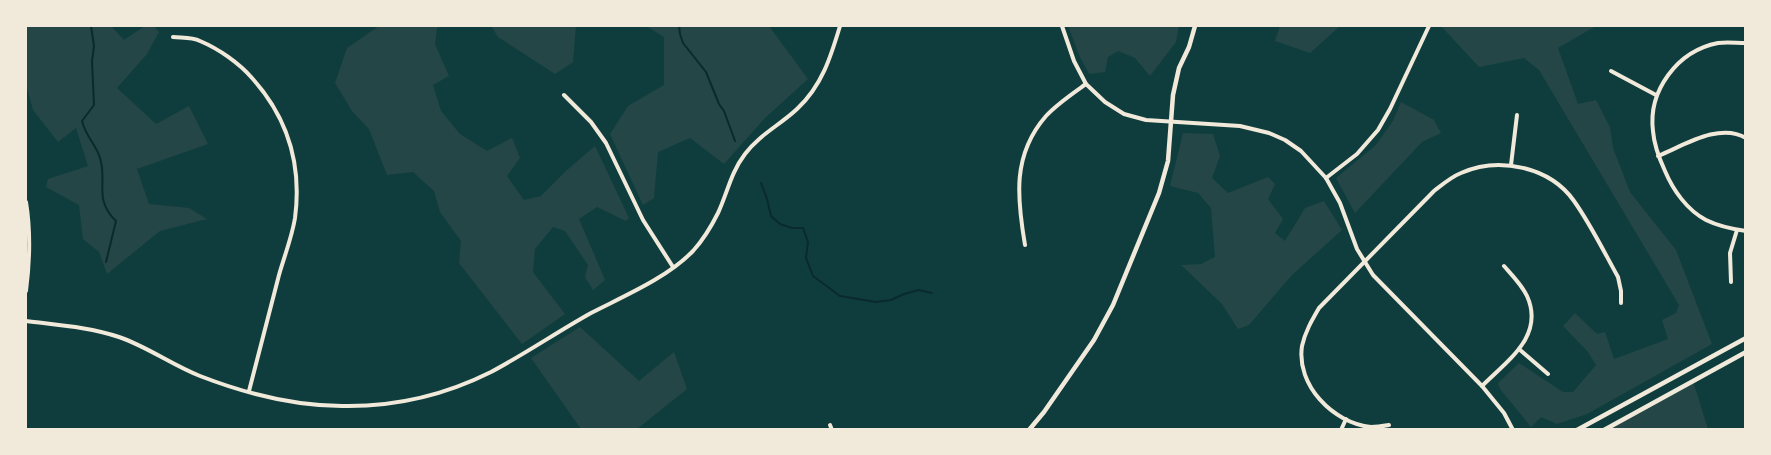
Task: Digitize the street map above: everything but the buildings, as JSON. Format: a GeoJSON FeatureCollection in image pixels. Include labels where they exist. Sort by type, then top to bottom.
{"type":"FeatureCollection","features":[{"type":"Feature","properties":{"kind":"street"},"geometry":{"type":"LineString","coordinates":[[26,321],[116,336],[143,346],[199,375],[249,391],[297,402],[342,406],[391,404],[436,394],[465,384],[494,370],[560,330],[661,275],[692,252],[708,231],[744,155],[762,135],[797,109],[816,87],[830,60],[840,26]]}},
{"type":"Feature","properties":{"kind":"street"},"geometry":{"type":"LineString","coordinates":[[1062,26],[1074,61],[1086,84],[1105,102],[1124,114],[1146,120],[1240,126],[1269,133],[1301,151],[1326,178],[1340,203],[1357,249],[1373,275],[1482,386],[1504,413],[1513,429]]}},
{"type":"Feature","properties":{"kind":"street"},"geometry":{"type":"LineString","coordinates":[[1029,429],[1044,412],[1094,340],[1113,305],[1159,193],[1168,161],[1173,95],[1179,68],[1195,26]]}},
{"type":"Feature","properties":{"kind":"street"},"geometry":{"type":"LineString","coordinates":[[1326,178],[1357,154],[1378,130],[1429,26]]}},
{"type":"Feature","properties":{"kind":"street"},"geometry":{"type":"LineString","coordinates":[[173,37],[193,38],[201,41],[232,60],[249,75],[265,92],[277,111],[287,132],[294,156],[297,188],[295,220],[249,391]]}},
{"type":"Feature","properties":{"kind":"street"},"geometry":{"type":"LineString","coordinates":[[1746,43],[1717,44],[1700,49],[1680,60],[1656,95],[1652,130],[1658,156],[1670,183],[1686,203],[1705,219],[1722,226],[1746,231]]}},
{"type":"Feature","properties":{"kind":"street"},"geometry":{"type":"LineString","coordinates":[[1611,71],[1656,95]]}},
{"type":"Feature","properties":{"kind":"street"},"geometry":{"type":"LineString","coordinates":[[1025,245],[1018,192],[1025,151],[1034,132],[1046,116],[1086,84]]}},
{"type":"Feature","properties":{"kind":"street"},"geometry":{"type":"LineString","coordinates":[[564,95],[591,122],[606,143],[643,220],[673,267]]}},
{"type":"Feature","properties":{"kind":"street"},"geometry":{"type":"LineString","coordinates":[[1511,165],[1517,114]]}},
{"type":"Feature","properties":{"kind":"street"},"geometry":{"type":"LineString","coordinates":[[1658,156],[1721,132],[1746,138]]}},
{"type":"Feature","properties":{"kind":"street"},"geometry":{"type":"LineString","coordinates":[[1389,425],[1370,427],[1346,419],[1325,405],[1309,384],[1302,358],[1302,347],[1308,326],[1319,308],[1434,191],[1461,172],[1477,167],[1511,165],[1531,170],[1560,187],[1573,200],[1618,277],[1621,303]]}},
{"type":"Feature","properties":{"kind":"street"},"geometry":{"type":"LineString","coordinates":[[26,202],[30,239],[26,291]]}},
{"type":"Feature","properties":{"kind":"street"},"geometry":{"type":"LineString","coordinates":[[1731,282],[1730,253],[1737,230]]}},
{"type":"Feature","properties":{"kind":"street"},"geometry":{"type":"LineString","coordinates":[[1482,386],[1519,349],[1530,331],[1532,311],[1523,290],[1504,266]]}},
{"type":"Feature","properties":{"kind":"street"},"geometry":{"type":"LineString","coordinates":[[1577,429],[1746,338]]}},
{"type":"Feature","properties":{"kind":"street"},"geometry":{"type":"LineString","coordinates":[[1519,349],[1548,374]]}},
{"type":"Feature","properties":{"kind":"street"},"geometry":{"type":"LineString","coordinates":[[1604,429],[1746,352]]}},
{"type":"Feature","properties":{"kind":"street"},"geometry":{"type":"LineString","coordinates":[[1341,429],[1346,419]]}},
{"type":"Feature","properties":{"kind":"shaded area"},"geometry":{"type":"Polygon","coordinates":[[[26,26],[111,26],[124,40],[145,26],[154,26],[159,32],[147,54],[117,88],[156,124],[189,106],[208,144],[137,169],[149,204],[189,208],[207,219],[160,231],[107,274],[99,252],[83,239],[79,205],[46,187],[48,179],[88,166],[76,128],[58,142],[33,110],[26,84],[26,26]]]}},
{"type":"Feature","properties":{"kind":"shaded area"},"geometry":{"type":"Polygon","coordinates":[[[379,26],[443,26],[437,28],[435,44],[449,76],[433,85],[441,111],[460,134],[487,151],[512,138],[520,158],[507,176],[524,200],[541,196],[595,146],[629,218],[626,221],[597,207],[579,219],[605,280],[593,290],[585,277],[588,265],[565,231],[553,227],[535,249],[533,272],[565,314],[522,344],[459,263],[461,241],[440,212],[434,191],[413,172],[387,175],[369,129],[352,111],[335,83],[347,48],[379,26]]]}},
{"type":"Feature","properties":{"kind":"shaded area"},"geometry":{"type":"Polygon","coordinates":[[[491,26],[576,26],[573,62],[555,74],[498,37],[491,26]]]}},
{"type":"Feature","properties":{"kind":"shaded area"},"geometry":{"type":"Polygon","coordinates":[[[646,26],[769,26],[808,79],[765,118],[724,164],[690,138],[658,152],[654,198],[643,205],[610,134],[628,106],[664,85],[664,37],[646,26]]]}},
{"type":"Feature","properties":{"kind":"shaded area"},"geometry":{"type":"Polygon","coordinates":[[[1068,26],[1179,26],[1176,42],[1150,76],[1135,58],[1118,51],[1108,57],[1105,72],[1089,74],[1068,26]]]}},
{"type":"Feature","properties":{"kind":"shaded area"},"geometry":{"type":"Polygon","coordinates":[[[1280,26],[1340,26],[1310,53],[1275,41],[1280,26]]]}},
{"type":"Feature","properties":{"kind":"shaded area"},"geometry":{"type":"Polygon","coordinates":[[[1441,26],[1596,26],[1558,48],[1578,104],[1596,100],[1610,127],[1613,148],[1630,192],[1676,250],[1712,344],[1587,414],[1557,424],[1541,417],[1531,427],[1500,389],[1498,383],[1519,363],[1563,392],[1573,392],[1596,365],[1588,352],[1563,326],[1575,313],[1597,334],[1605,332],[1614,359],[1668,339],[1662,320],[1676,313],[1679,305],[1539,70],[1524,58],[1479,67],[1441,26]]]}},
{"type":"Feature","properties":{"kind":"shaded area"},"geometry":{"type":"Polygon","coordinates":[[[1401,102],[1434,120],[1441,133],[1422,142],[1355,213],[1336,178],[1376,145],[1393,121],[1401,102]]]}},
{"type":"Feature","properties":{"kind":"shaded area"},"geometry":{"type":"Polygon","coordinates":[[[1183,133],[1213,134],[1220,156],[1212,178],[1228,193],[1268,177],[1275,184],[1268,199],[1283,219],[1275,233],[1285,241],[1305,208],[1324,201],[1342,230],[1292,275],[1249,325],[1238,329],[1222,304],[1181,265],[1201,264],[1215,257],[1211,208],[1198,193],[1170,186],[1183,133]]]}},
{"type":"Feature","properties":{"kind":"shaded area"},"geometry":{"type":"Polygon","coordinates":[[[580,327],[639,381],[674,352],[687,389],[637,429],[581,429],[531,358],[580,327]]]}},
{"type":"Feature","properties":{"kind":"shaded area"},"geometry":{"type":"Polygon","coordinates":[[[1693,381],[1708,429],[1604,430],[1693,381]]]}},
{"type":"Feature","properties":{"kind":"waterway"},"geometry":{"type":"LineString","coordinates":[[91,26],[94,46],[92,61],[94,105],[82,121],[99,155],[102,164],[103,197],[109,213],[116,221],[106,262]]}},
{"type":"Feature","properties":{"kind":"waterway"},"geometry":{"type":"LineString","coordinates":[[679,26],[683,43],[706,72],[735,141]]}},
{"type":"Feature","properties":{"kind":"waterway"},"geometry":{"type":"LineString","coordinates":[[761,183],[771,216],[780,224],[792,228],[803,228],[808,242],[806,258],[813,276],[840,296],[876,302],[891,300],[919,290],[932,293]]}}]}
